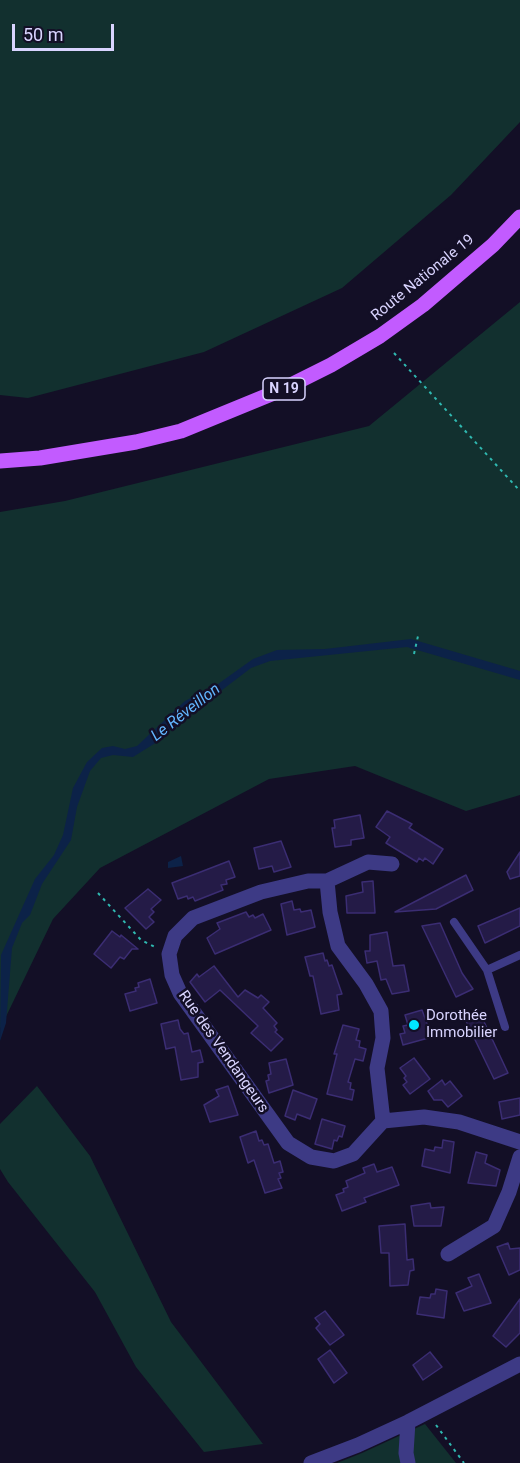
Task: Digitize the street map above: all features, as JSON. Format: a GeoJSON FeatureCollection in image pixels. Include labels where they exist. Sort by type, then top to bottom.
{"type":"FeatureCollection","features":[{"type":"Feature","properties":{"kind":"main road","name":"Route Nationale 19"},"geometry":{"type":"LineString","coordinates":[[0,461],[61,454],[181,431],[281,390],[332,365],[406,317],[484,252],[520,217]]}},
{"type":"Feature","properties":{"kind":"street"},"geometry":{"type":"LineString","coordinates":[[169,954],[175,936],[193,918],[261,892],[308,881],[327,881],[368,862],[392,864]]}},
{"type":"Feature","properties":{"kind":"street"},"geometry":{"type":"LineString","coordinates":[[327,881],[330,912],[338,945],[366,984],[381,1011],[383,1038],[376,1068],[383,1121],[424,1117],[459,1122],[520,1142]]}},
{"type":"Feature","properties":{"kind":"street","name":"Rue des Vendangeurs"},"geometry":{"type":"LineString","coordinates":[[169,954],[172,975],[180,993],[288,1143],[311,1157],[334,1161],[352,1154],[383,1121]]}},
{"type":"Feature","properties":{"kind":"street"},"geometry":{"type":"LineString","coordinates":[[447,1254],[494,1226],[509,1192],[520,1157]]}},
{"type":"Feature","properties":{"kind":"street"},"geometry":{"type":"LineString","coordinates":[[311,1463],[408,1422],[520,1364]]}},
{"type":"Feature","properties":{"kind":"street"},"geometry":{"type":"LineString","coordinates":[[408,1422],[406,1452],[408,1463]]}},
{"type":"Feature","properties":{"kind":"lane"},"geometry":{"type":"LineString","coordinates":[[454,922],[487,970],[505,1028]]}},
{"type":"Feature","properties":{"kind":"lane"},"geometry":{"type":"LineString","coordinates":[[487,970],[520,955]]}},
{"type":"Feature","properties":{"kind":"path"},"geometry":{"type":"LineString","coordinates":[[394,353],[520,491]]}},
{"type":"Feature","properties":{"kind":"path"},"geometry":{"type":"LineString","coordinates":[[414,654],[418,636]]}},
{"type":"Feature","properties":{"kind":"path"},"geometry":{"type":"LineString","coordinates":[[98,893],[141,940],[169,954]]}},
{"type":"Feature","properties":{"kind":"path"},"geometry":{"type":"LineString","coordinates":[[428,1412],[464,1463]]}},
{"type":"Feature","properties":{"kind":"green space"},"geometry":{"type":"Polygon","coordinates":[[[0,0],[520,0],[520,122],[451,195],[342,288],[204,352],[28,398],[0,395],[0,0]]]}},
{"type":"Feature","properties":{"kind":"green space"},"geometry":{"type":"Polygon","coordinates":[[[520,302],[520,795],[466,811],[355,766],[269,779],[100,868],[53,919],[0,1029],[0,512],[65,501],[369,426],[520,302]]]}},
{"type":"Feature","properties":{"kind":"green space"},"geometry":{"type":"Polygon","coordinates":[[[37,1086],[90,1156],[171,1322],[263,1444],[204,1452],[136,1367],[95,1292],[8,1182],[0,1169],[0,1124],[37,1086]]]}},
{"type":"Feature","properties":{"kind":"green space"},"geometry":{"type":"Polygon","coordinates":[[[425,1424],[456,1463],[337,1463],[362,1453],[425,1424]]]}},
{"type":"Feature","properties":{"kind":"water","name":"Le Réveillon"},"geometry":{"type":"Polygon","coordinates":[[[411,639],[520,671],[520,680],[407,647],[270,661],[251,668],[205,703],[190,711],[157,742],[133,757],[113,755],[101,758],[90,771],[77,807],[71,840],[42,884],[30,915],[22,923],[12,948],[6,1023],[0,1041],[1,955],[35,879],[54,855],[63,835],[73,788],[87,762],[102,748],[113,746],[125,749],[137,746],[185,701],[218,684],[253,659],[277,650],[325,649],[411,639]]]}},
{"type":"Feature","properties":{"kind":"water"},"geometry":{"type":"Polygon","coordinates":[[[181,856],[183,866],[168,868],[168,862],[181,856]]]}},
{"type":"Feature","properties":{"kind":"building"},"geometry":{"type":"Polygon","coordinates":[[[387,811],[412,824],[409,828],[443,849],[433,864],[425,858],[423,861],[419,858],[417,862],[386,843],[390,837],[376,827],[387,811]]]}},
{"type":"Feature","properties":{"kind":"building"},"geometry":{"type":"Polygon","coordinates":[[[360,815],[364,838],[351,840],[351,845],[335,847],[332,828],[335,828],[334,820],[360,815]]]}},
{"type":"Feature","properties":{"kind":"building"},"geometry":{"type":"Polygon","coordinates":[[[281,841],[291,867],[274,872],[272,866],[259,869],[254,848],[281,841]]]}},
{"type":"Feature","properties":{"kind":"building"},"geometry":{"type":"Polygon","coordinates":[[[520,852],[520,876],[510,879],[507,872],[520,852]]]}},
{"type":"Feature","properties":{"kind":"building"},"geometry":{"type":"Polygon","coordinates":[[[229,861],[235,877],[226,880],[227,884],[221,885],[223,890],[195,901],[193,897],[188,899],[187,896],[178,899],[172,883],[229,861]]]}},
{"type":"Feature","properties":{"kind":"building"},"geometry":{"type":"Polygon","coordinates":[[[466,875],[473,890],[436,909],[395,912],[466,875]]]}},
{"type":"Feature","properties":{"kind":"building"},"geometry":{"type":"Polygon","coordinates":[[[373,881],[375,913],[347,913],[346,896],[363,892],[362,882],[373,881]]]}},
{"type":"Feature","properties":{"kind":"building"},"geometry":{"type":"Polygon","coordinates":[[[148,889],[161,900],[151,909],[154,912],[149,917],[154,922],[146,929],[125,908],[148,889]]]}},
{"type":"Feature","properties":{"kind":"building"},"geometry":{"type":"Polygon","coordinates":[[[292,901],[294,910],[300,909],[301,912],[311,910],[315,927],[287,935],[281,904],[292,901]]]}},
{"type":"Feature","properties":{"kind":"building"},"geometry":{"type":"Polygon","coordinates":[[[520,908],[520,926],[485,943],[478,926],[520,908]]]}},
{"type":"Feature","properties":{"kind":"building"},"geometry":{"type":"Polygon","coordinates":[[[246,912],[249,917],[253,915],[255,918],[263,914],[271,930],[215,954],[207,938],[220,929],[217,923],[246,912]]]}},
{"type":"Feature","properties":{"kind":"building"},"geometry":{"type":"Polygon","coordinates":[[[440,923],[462,973],[473,989],[456,997],[422,926],[440,923]]]}},
{"type":"Feature","properties":{"kind":"building"},"geometry":{"type":"Polygon","coordinates":[[[112,931],[120,937],[121,935],[138,949],[132,949],[124,959],[120,957],[111,968],[94,954],[112,931]]]}},
{"type":"Feature","properties":{"kind":"building"},"geometry":{"type":"Polygon","coordinates":[[[387,932],[393,966],[404,965],[409,991],[392,994],[386,979],[381,980],[377,961],[367,963],[365,951],[370,951],[370,935],[387,932]]]}},
{"type":"Feature","properties":{"kind":"building"},"geometry":{"type":"Polygon","coordinates":[[[323,953],[325,961],[327,960],[329,966],[332,965],[342,994],[337,995],[339,1010],[321,1014],[313,976],[310,976],[305,957],[323,953]]]}},
{"type":"Feature","properties":{"kind":"building"},"geometry":{"type":"Polygon","coordinates":[[[214,966],[238,997],[245,990],[258,998],[261,995],[269,1002],[263,1008],[277,1023],[274,1026],[277,1030],[275,1032],[283,1039],[271,1051],[251,1033],[258,1026],[220,990],[205,1002],[190,982],[197,974],[199,977],[214,966]]]}},
{"type":"Feature","properties":{"kind":"building"},"geometry":{"type":"Polygon","coordinates":[[[150,979],[157,1003],[130,1011],[125,994],[136,991],[135,988],[139,987],[138,983],[150,979]]]}},
{"type":"Feature","properties":{"kind":"building"},"geometry":{"type":"Polygon","coordinates":[[[422,1010],[432,1037],[403,1045],[400,1034],[405,1033],[403,1026],[408,1025],[405,1015],[422,1010]]]}},
{"type":"Feature","properties":{"kind":"building"},"geometry":{"type":"Polygon","coordinates":[[[479,1011],[508,1073],[494,1079],[464,1017],[479,1011]]]}},
{"type":"Feature","properties":{"kind":"building"},"geometry":{"type":"Polygon","coordinates":[[[178,1020],[180,1029],[184,1034],[188,1033],[192,1052],[200,1050],[203,1062],[198,1063],[198,1077],[181,1080],[175,1047],[166,1049],[161,1024],[178,1020]]]}},
{"type":"Feature","properties":{"kind":"building"},"geometry":{"type":"Polygon","coordinates":[[[343,1025],[359,1029],[356,1040],[360,1041],[359,1047],[366,1049],[363,1061],[355,1059],[348,1082],[351,1083],[350,1089],[354,1090],[352,1100],[327,1094],[337,1054],[334,1054],[343,1025]]]}},
{"type":"Feature","properties":{"kind":"building"},"geometry":{"type":"Polygon","coordinates":[[[414,1058],[430,1079],[410,1094],[403,1085],[407,1082],[404,1078],[406,1076],[400,1068],[414,1058]]]}},
{"type":"Feature","properties":{"kind":"building"},"geometry":{"type":"Polygon","coordinates":[[[286,1059],[293,1085],[269,1093],[266,1081],[269,1080],[268,1075],[271,1074],[269,1063],[286,1059]]]}},
{"type":"Feature","properties":{"kind":"building"},"geometry":{"type":"Polygon","coordinates":[[[442,1080],[445,1085],[450,1081],[462,1096],[448,1107],[442,1100],[434,1100],[428,1091],[442,1080]]]}},
{"type":"Feature","properties":{"kind":"building"},"geometry":{"type":"Polygon","coordinates":[[[228,1086],[238,1115],[210,1122],[204,1105],[219,1096],[216,1090],[228,1086]]]}},
{"type":"Feature","properties":{"kind":"building"},"geometry":{"type":"Polygon","coordinates":[[[293,1090],[317,1099],[310,1119],[297,1114],[295,1120],[285,1116],[293,1090]]]}},
{"type":"Feature","properties":{"kind":"building"},"geometry":{"type":"Polygon","coordinates":[[[520,1098],[520,1115],[502,1119],[499,1102],[520,1098]]]}},
{"type":"Feature","properties":{"kind":"building"},"geometry":{"type":"Polygon","coordinates":[[[322,1119],[345,1126],[342,1137],[339,1136],[337,1141],[334,1140],[332,1149],[315,1144],[322,1119]]]}},
{"type":"Feature","properties":{"kind":"building"},"geometry":{"type":"Polygon","coordinates":[[[256,1131],[259,1141],[262,1140],[264,1145],[268,1144],[274,1163],[280,1161],[283,1172],[279,1173],[281,1178],[278,1179],[282,1188],[265,1193],[254,1160],[248,1163],[240,1137],[256,1131]]]}},
{"type":"Feature","properties":{"kind":"building"},"geometry":{"type":"Polygon","coordinates":[[[443,1140],[454,1142],[450,1173],[422,1166],[425,1149],[434,1151],[435,1147],[442,1148],[443,1140]]]}},
{"type":"Feature","properties":{"kind":"building"},"geometry":{"type":"Polygon","coordinates":[[[476,1152],[487,1155],[485,1163],[500,1170],[496,1186],[468,1183],[476,1152]]]}},
{"type":"Feature","properties":{"kind":"building"},"geometry":{"type":"Polygon","coordinates":[[[374,1164],[377,1172],[392,1167],[399,1185],[364,1198],[366,1202],[342,1211],[336,1195],[344,1192],[343,1189],[348,1187],[346,1181],[365,1173],[363,1168],[374,1164]]]}},
{"type":"Feature","properties":{"kind":"building"},"geometry":{"type":"Polygon","coordinates":[[[430,1203],[431,1208],[444,1207],[441,1226],[414,1226],[411,1206],[430,1203]]]}},
{"type":"Feature","properties":{"kind":"building"},"geometry":{"type":"Polygon","coordinates":[[[405,1224],[407,1260],[413,1259],[414,1270],[410,1271],[408,1285],[390,1286],[389,1253],[381,1253],[379,1226],[405,1224]]]}},
{"type":"Feature","properties":{"kind":"building"},"geometry":{"type":"Polygon","coordinates":[[[508,1243],[510,1249],[520,1248],[520,1270],[509,1275],[497,1247],[508,1243]]]}},
{"type":"Feature","properties":{"kind":"building"},"geometry":{"type":"Polygon","coordinates":[[[479,1274],[491,1303],[464,1311],[456,1293],[472,1286],[468,1278],[479,1274]]]}},
{"type":"Feature","properties":{"kind":"building"},"geometry":{"type":"Polygon","coordinates":[[[436,1289],[447,1291],[444,1318],[417,1314],[420,1297],[430,1298],[431,1294],[435,1294],[436,1289]]]}},
{"type":"Feature","properties":{"kind":"building"},"geometry":{"type":"Polygon","coordinates":[[[520,1299],[520,1333],[506,1347],[493,1336],[520,1299]]]}},
{"type":"Feature","properties":{"kind":"building"},"geometry":{"type":"Polygon","coordinates":[[[325,1311],[344,1335],[330,1345],[316,1328],[320,1324],[315,1318],[325,1311]]]}},
{"type":"Feature","properties":{"kind":"building"},"geometry":{"type":"Polygon","coordinates":[[[330,1350],[347,1373],[334,1383],[318,1359],[330,1350]]]}},
{"type":"Feature","properties":{"kind":"building"},"geometry":{"type":"Polygon","coordinates":[[[430,1352],[442,1367],[423,1380],[413,1365],[430,1352]]]}},
{"type":"Feature","properties":{"kind":"place","name":"Dorothée Immobilier"},"geometry":{"type":"Point","coordinates":[414,1025]}}]}
